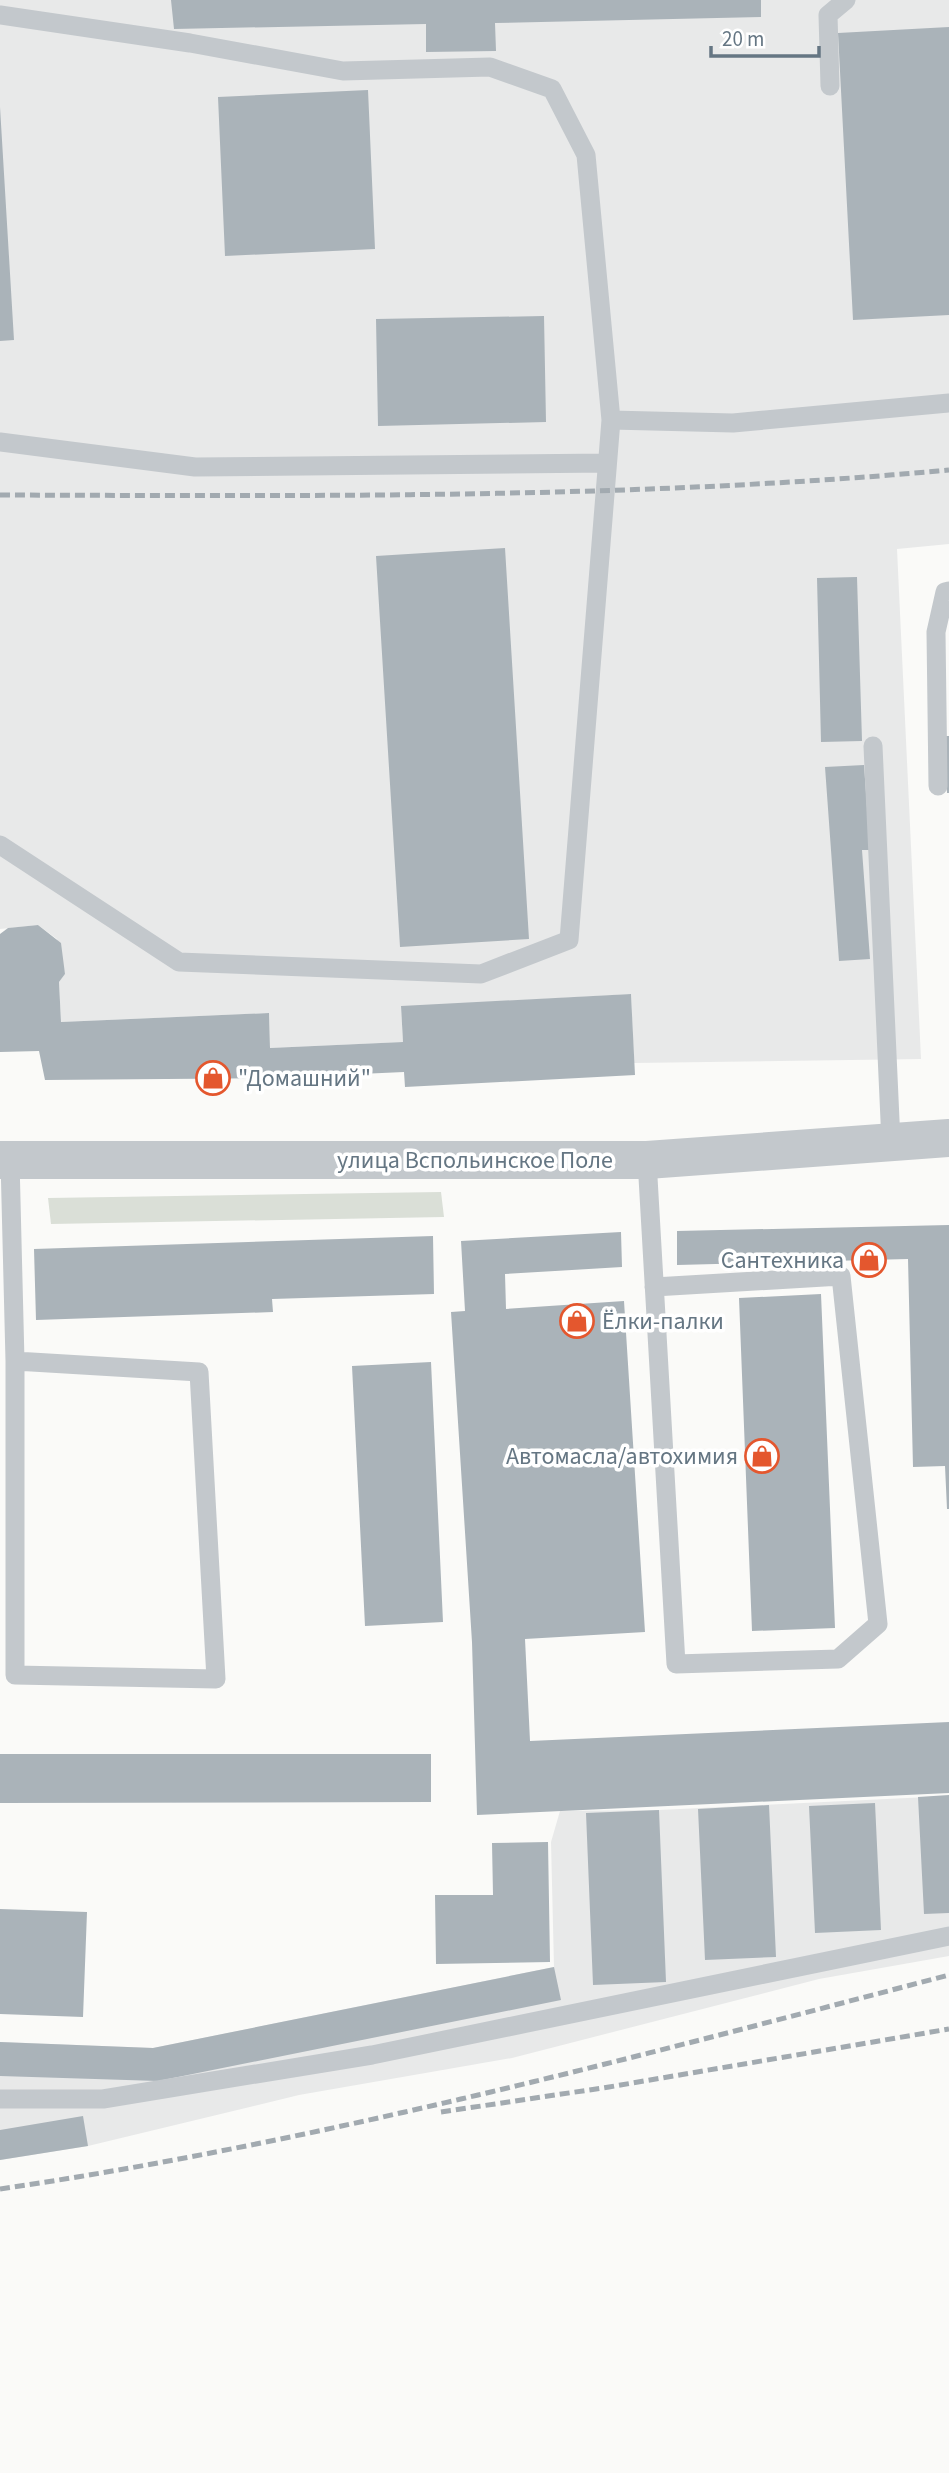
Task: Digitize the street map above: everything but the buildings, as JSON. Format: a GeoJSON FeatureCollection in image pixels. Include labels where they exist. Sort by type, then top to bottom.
{"type":"FeatureCollection","features":[{"type":"Feature","properties":{"kind":"street","name":"улица Вспольинское Поле"},"geometry":{"type":"LineString","coordinates":[[5,1160],[647,1160],[949,1138]]}},
{"type":"Feature","properties":{"kind":"lane"},"geometry":{"type":"LineString","coordinates":[[830,86],[828,15],[846,0]]}},
{"type":"Feature","properties":{"kind":"lane"},"geometry":{"type":"LineString","coordinates":[[0,15],[190,43],[343,71],[491,67],[552,89],[586,155],[611,420],[569,940],[481,974],[179,962],[0,845]]}},
{"type":"Feature","properties":{"kind":"lane"},"geometry":{"type":"LineString","coordinates":[[611,420],[733,423],[949,403]]}},
{"type":"Feature","properties":{"kind":"lane"},"geometry":{"type":"LineString","coordinates":[[0,442],[195,467],[607,463]]}},
{"type":"Feature","properties":{"kind":"lane"},"geometry":{"type":"LineString","coordinates":[[938,786],[936,632],[946,592],[949,591]]}},
{"type":"Feature","properties":{"kind":"lane"},"geometry":{"type":"LineString","coordinates":[[873,746],[891,1142]]}},
{"type":"Feature","properties":{"kind":"lane"},"geometry":{"type":"LineString","coordinates":[[5,1160],[15,1361],[15,1675],[216,1679],[200,1372],[15,1361]]}},
{"type":"Feature","properties":{"kind":"lane"},"geometry":{"type":"LineString","coordinates":[[647,1160],[654,1287],[676,1664],[838,1659],[878,1625],[841,1276],[654,1287]]}},
{"type":"Feature","properties":{"kind":"lane"},"geometry":{"type":"LineString","coordinates":[[0,2099],[103,2099],[372,2055],[949,1936]]}},
{"type":"Feature","properties":{"kind":"shaded area"},"geometry":{"type":"Polygon","coordinates":[[[0,0],[949,0],[949,544],[897,549],[921,1059],[634,1063],[631,994],[401,1007],[403,1042],[270,1048],[269,1013],[61,1022],[59,982],[65,974],[57,939],[38,925],[0,929],[0,0]]]}},
{"type":"Feature","properties":{"kind":"shaded area"},"geometry":{"type":"Polygon","coordinates":[[[441,1192],[444,1217],[51,1224],[48,1198],[441,1192]]]}},
{"type":"Feature","properties":{"kind":"shaded area"},"geometry":{"type":"Polygon","coordinates":[[[949,1796],[949,1956],[819,1979],[512,2058],[299,2095],[88,2146],[0,2160],[0,2042],[153,2048],[554,1967],[551,1842],[560,1811],[659,1810],[949,1796]]]}},
{"type":"Feature","properties":{"kind":"railway"},"geometry":{"type":"LineString","coordinates":[[0,495],[356,495],[594,491],[949,470]]}},
{"type":"Feature","properties":{"kind":"railway"},"geometry":{"type":"LineString","coordinates":[[0,2189],[120,2170],[359,2122],[596,2066],[949,1975]]}},
{"type":"Feature","properties":{"kind":"railway"},"geometry":{"type":"LineString","coordinates":[[441,2112],[609,2087],[949,2029]]}},
{"type":"Feature","properties":{"kind":"place","name":"\"Домашний\""},"geometry":{"type":"Point","coordinates":[213,1078]}},
{"type":"Feature","properties":{"kind":"place","name":"Сантехника"},"geometry":{"type":"Point","coordinates":[869,1260]}},
{"type":"Feature","properties":{"kind":"place","name":"Ёлки-палки"},"geometry":{"type":"Point","coordinates":[577,1321]}},
{"type":"Feature","properties":{"kind":"place","name":"Автомасла/автохимия"},"geometry":{"type":"Point","coordinates":[762,1456]}}]}
